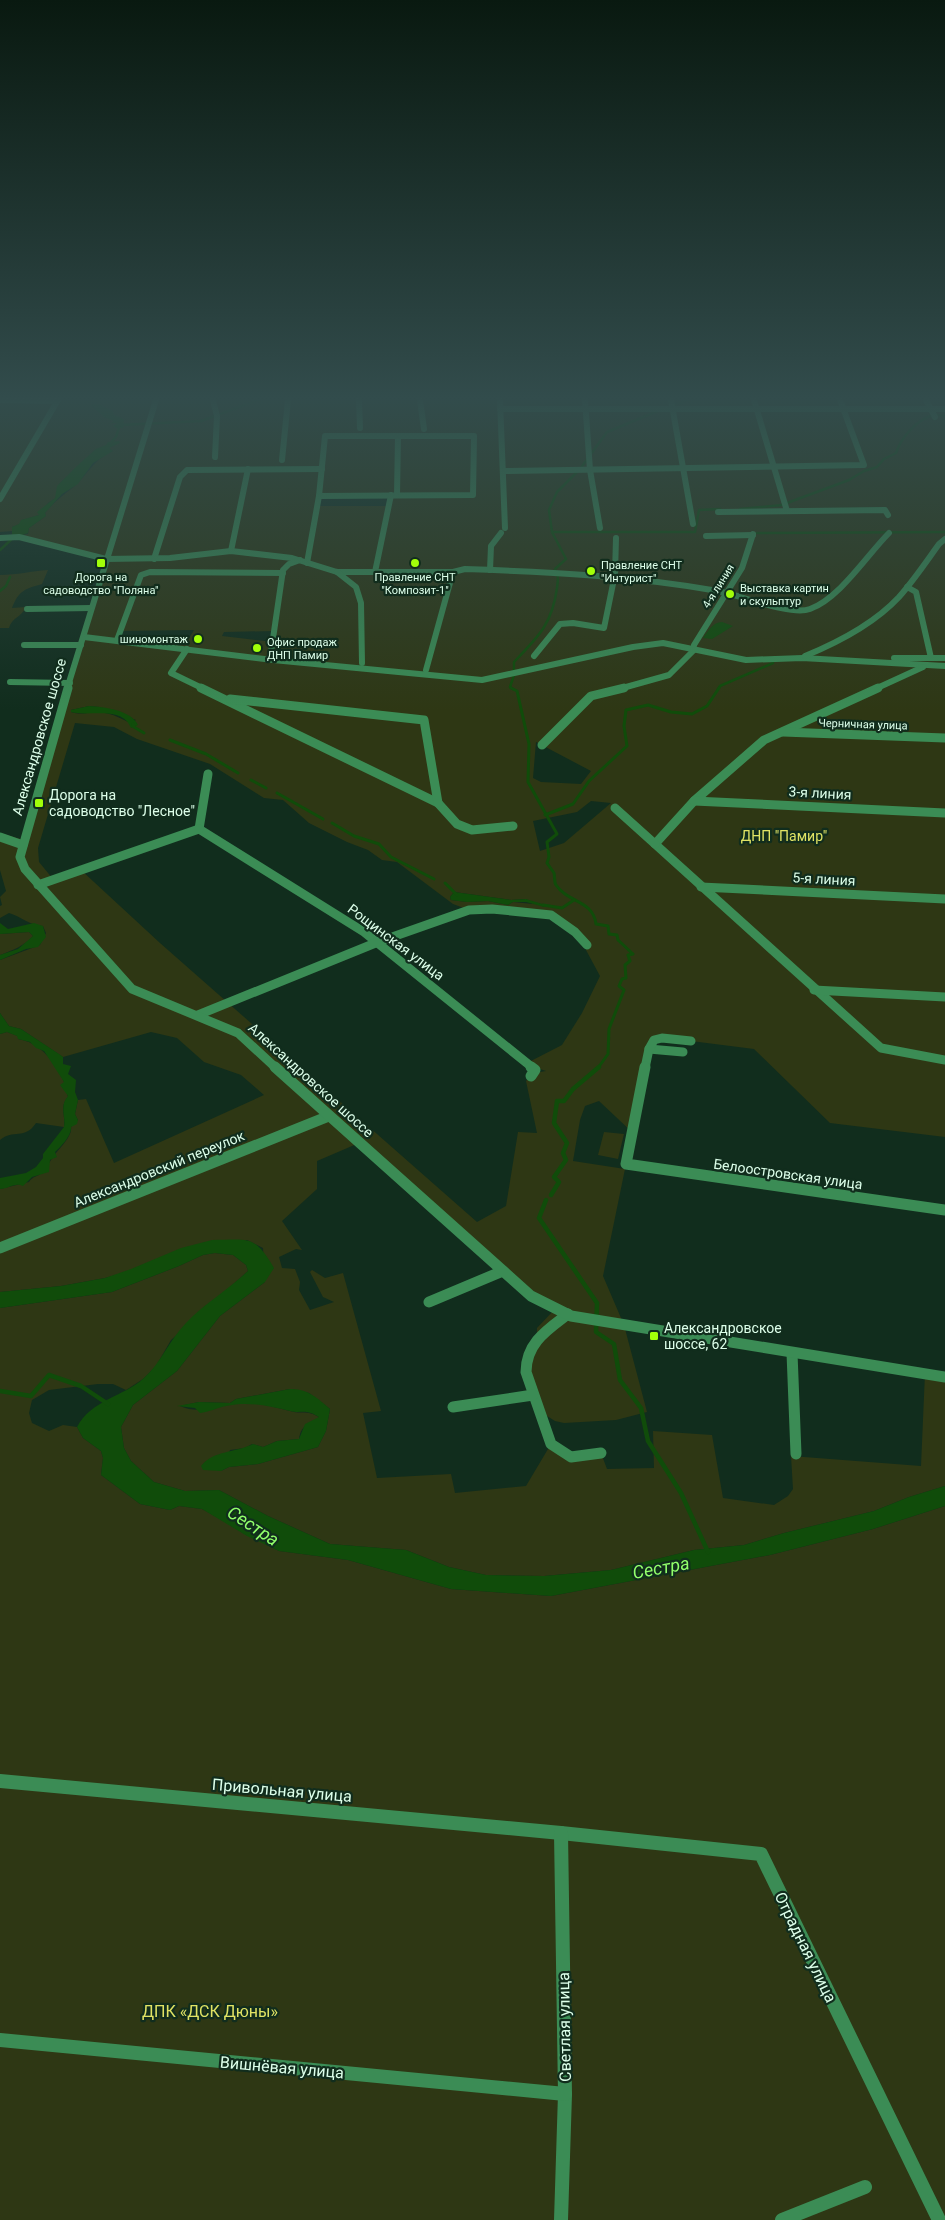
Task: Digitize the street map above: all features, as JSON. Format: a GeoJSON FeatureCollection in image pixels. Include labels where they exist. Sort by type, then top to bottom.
{"type":"FeatureCollection","features":[{"type":"Feature","properties":{"kind":"street","name":"Александровское шоссе"},"geometry":{"type":"LineString","coordinates":[[124,504],[91,608],[23,845],[21,863],[38,885],[132,989],[238,1033],[530,1296],[568,1314],[582,1318],[945,1376]]}},
{"type":"Feature","properties":{"kind":"street"},"geometry":{"type":"LineString","coordinates":[[154,559],[172,504]]}},
{"type":"Feature","properties":{"kind":"street"},"geometry":{"type":"LineString","coordinates":[[231,551],[241,504]]}},
{"type":"Feature","properties":{"kind":"street"},"geometry":{"type":"LineString","coordinates":[[308,560],[318,504]]}},
{"type":"Feature","properties":{"kind":"street"},"geometry":{"type":"LineString","coordinates":[[375,572],[392,504]]}},
{"type":"Feature","properties":{"kind":"street"},"geometry":{"type":"LineString","coordinates":[[490,570],[491,546],[503,530],[503,504]]}},
{"type":"Feature","properties":{"kind":"street"},"geometry":{"type":"LineString","coordinates":[[595,504],[600,528]]}},
{"type":"Feature","properties":{"kind":"street"},"geometry":{"type":"LineString","coordinates":[[690,504],[693,524]]}},
{"type":"Feature","properties":{"kind":"street"},"geometry":{"type":"LineString","coordinates":[[785,504],[787,511]]}},
{"type":"Feature","properties":{"kind":"street"},"geometry":{"type":"LineString","coordinates":[[718,512],[885,510]]}},
{"type":"Feature","properties":{"kind":"street"},"geometry":{"type":"LineString","coordinates":[[337,572],[453,572],[490,570],[615,577],[694,587],[770,605],[808,610],[829,598],[889,533]]}},
{"type":"Feature","properties":{"kind":"street","name":"4-я линия"},"geometry":{"type":"LineString","coordinates":[[542,745],[591,696],[669,675],[695,647],[725,593],[742,568],[753,535],[706,536]]}},
{"type":"Feature","properties":{"kind":"street"},"geometry":{"type":"LineString","coordinates":[[0,538],[15,537],[106,559],[154,559],[231,551],[308,560],[337,572],[356,587],[361,603],[362,663]]}},
{"type":"Feature","properties":{"kind":"street"},"geometry":{"type":"LineString","coordinates":[[534,656],[560,624],[573,623],[604,628],[615,577],[616,538]]}},
{"type":"Feature","properties":{"kind":"street"},"geometry":{"type":"LineString","coordinates":[[804,657],[831,646],[863,627],[899,598],[938,544],[945,539]]}},
{"type":"Feature","properties":{"kind":"street"},"geometry":{"type":"LineString","coordinates":[[270,659],[282,573],[289,564],[300,560]]}},
{"type":"Feature","properties":{"kind":"street"},"geometry":{"type":"LineString","coordinates":[[117,640],[141,575],[150,572],[282,573]]}},
{"type":"Feature","properties":{"kind":"street"},"geometry":{"type":"LineString","coordinates":[[352,584],[360,572]]}},
{"type":"Feature","properties":{"kind":"street"},"geometry":{"type":"LineString","coordinates":[[426,670],[453,572]]}},
{"type":"Feature","properties":{"kind":"street"},"geometry":{"type":"LineString","coordinates":[[907,587],[916,592],[931,658]]}},
{"type":"Feature","properties":{"kind":"street"},"geometry":{"type":"LineString","coordinates":[[28,609],[91,608]]}},
{"type":"Feature","properties":{"kind":"street"},"geometry":{"type":"LineString","coordinates":[[24,644],[117,640],[270,659],[482,680],[632,646],[664,643],[695,647],[746,660],[784,660],[804,657],[945,658]]}},
{"type":"Feature","properties":{"kind":"street"},"geometry":{"type":"LineString","coordinates":[[187,649],[171,673],[438,803],[457,824],[472,830],[513,826]]}},
{"type":"Feature","properties":{"kind":"street"},"geometry":{"type":"LineString","coordinates":[[804,657],[945,666]]}},
{"type":"Feature","properties":{"kind":"street"},"geometry":{"type":"LineString","coordinates":[[655,844],[694,800],[764,740],[926,666]]}},
{"type":"Feature","properties":{"kind":"street"},"geometry":{"type":"LineString","coordinates":[[10,682],[70,683]]}},
{"type":"Feature","properties":{"kind":"street"},"geometry":{"type":"LineString","coordinates":[[222,698],[424,720],[438,803]]}},
{"type":"Feature","properties":{"kind":"street","name":"Черничная улица"},"geometry":{"type":"LineString","coordinates":[[780,732],[945,738]]}},
{"type":"Feature","properties":{"kind":"street"},"geometry":{"type":"LineString","coordinates":[[38,885],[199,829],[208,774]]}},
{"type":"Feature","properties":{"kind":"street","name":"3-я линия"},"geometry":{"type":"LineString","coordinates":[[694,800],[945,813]]}},
{"type":"Feature","properties":{"kind":"street"},"geometry":{"type":"LineString","coordinates":[[615,808],[814,990],[881,1048],[945,1060]]}},
{"type":"Feature","properties":{"kind":"street","name":"Рощинская улица"},"geometry":{"type":"LineString","coordinates":[[199,829],[378,942],[534,1070],[531,1076]]}},
{"type":"Feature","properties":{"kind":"street"},"geometry":{"type":"LineString","coordinates":[[0,837],[23,845]]}},
{"type":"Feature","properties":{"kind":"street","name":"5-я линия"},"geometry":{"type":"LineString","coordinates":[[702,887],[945,899]]}},
{"type":"Feature","properties":{"kind":"street"},"geometry":{"type":"LineString","coordinates":[[198,1015],[378,942],[469,910],[492,909],[551,915],[575,932],[587,945]]}},
{"type":"Feature","properties":{"kind":"street"},"geometry":{"type":"LineString","coordinates":[[814,990],[945,997]]}},
{"type":"Feature","properties":{"kind":"street"},"geometry":{"type":"LineString","coordinates":[[683,1052],[650,1049],[654,1040],[662,1038],[691,1040]]}},
{"type":"Feature","properties":{"kind":"street","name":"Белоостровская улица"},"geometry":{"type":"LineString","coordinates":[[650,1049],[626,1164],[945,1210]]}},
{"type":"Feature","properties":{"kind":"street","name":"Александровский переулок"},"geometry":{"type":"LineString","coordinates":[[0,1248],[329,1116]]}},
{"type":"Feature","properties":{"kind":"street"},"geometry":{"type":"LineString","coordinates":[[429,1302],[503,1271]]}},
{"type":"Feature","properties":{"kind":"street"},"geometry":{"type":"LineString","coordinates":[[568,1314],[537,1339],[528,1350],[525,1362],[526,1372],[551,1444],[571,1457],[601,1453]]}},
{"type":"Feature","properties":{"kind":"street"},"geometry":{"type":"LineString","coordinates":[[792,1352],[796,1454]]}},
{"type":"Feature","properties":{"kind":"street"},"geometry":{"type":"LineString","coordinates":[[453,1406],[533,1395]]}},
{"type":"Feature","properties":{"kind":"street","name":"Привольная улица"},"geometry":{"type":"LineString","coordinates":[[0,1781],[561,1833]]}},
{"type":"Feature","properties":{"kind":"street","name":"Светлая улица"},"geometry":{"type":"LineString","coordinates":[[561,1833],[565,2094],[561,2220]]}},
{"type":"Feature","properties":{"kind":"street","name":"Отрадная улица"},"geometry":{"type":"LineString","coordinates":[[561,1833],[761,1854],[939,2220]]}},
{"type":"Feature","properties":{"kind":"street","name":"Вишнёвая улица"},"geometry":{"type":"LineString","coordinates":[[0,2040],[565,2094]]}},
{"type":"Feature","properties":{"kind":"street"},"geometry":{"type":"LineString","coordinates":[[782,2220],[865,2187]]}},
{"type":"Feature","properties":{"kind":"green space"},"geometry":{"type":"Polygon","coordinates":[[[0,504],[48,504],[39,515],[22,520],[20,524],[12,527],[12,531],[0,532],[0,504]]]}},
{"type":"Feature","properties":{"kind":"green space","name":"ДНП \"Памир\""},"geometry":{"type":"Polygon","coordinates":[[[53,504],[318,504],[318,506],[388,506],[389,504],[945,504],[945,1137],[830,1123],[754,1049],[691,1041],[654,1040],[633,1133],[599,1101],[585,1106],[580,1120],[573,1161],[625,1169],[603,1276],[624,1325],[647,1412],[616,1420],[564,1423],[555,1421],[539,1411],[526,1372],[537,1339],[537,1328],[555,1309],[539,1301],[359,1143],[317,1161],[317,1189],[282,1221],[302,1250],[296,1249],[279,1257],[282,1268],[295,1269],[300,1282],[299,1290],[310,1310],[334,1302],[323,1297],[310,1272],[312,1270],[325,1278],[343,1273],[381,1411],[363,1413],[377,1478],[451,1474],[455,1493],[526,1486],[551,1444],[567,1456],[601,1453],[607,1469],[654,1468],[653,1431],[712,1435],[723,1498],[774,1505],[788,1496],[793,1489],[791,1456],[921,1466],[925,1373],[945,1377],[945,1486],[909,1497],[874,1511],[744,1545],[694,1550],[611,1570],[544,1576],[486,1575],[449,1567],[406,1550],[330,1544],[268,1516],[219,1490],[185,1491],[154,1482],[131,1461],[124,1448],[121,1427],[133,1405],[177,1371],[220,1316],[265,1282],[263,1248],[247,1240],[105,1278],[61,1286],[0,1292],[0,1250],[323,1114],[0,1246],[0,1189],[29,1182],[45,1171],[53,1156],[67,1139],[71,1127],[78,1120],[75,1114],[78,1100],[86,1099],[114,1163],[264,1095],[241,1075],[204,1062],[177,1038],[151,1032],[63,1057],[21,1029],[9,1026],[0,1013],[0,960],[40,945],[46,933],[43,926],[13,914],[9,913],[0,918],[0,906],[2,905],[0,897],[6,891],[0,870],[0,833],[24,840],[107,559],[20,536],[28,534],[29,528],[46,516],[45,513],[53,504]],[[194,630],[120,631],[119,635],[186,643],[194,630]],[[274,631],[224,632],[222,636],[273,642],[274,631]],[[89,706],[71,710],[71,712],[80,714],[105,713],[130,723],[136,720],[99,707],[89,706]],[[75,723],[38,848],[39,862],[53,879],[81,870],[160,943],[477,1222],[506,1206],[518,1132],[537,1133],[526,1081],[531,1076],[536,1077],[540,1072],[546,1071],[525,1064],[562,1045],[582,1013],[600,976],[586,950],[585,943],[551,915],[469,910],[453,904],[397,862],[382,860],[368,850],[309,823],[283,800],[264,798],[210,764],[137,739],[114,727],[75,723]],[[536,742],[533,778],[541,782],[581,784],[591,771],[536,742]],[[591,801],[577,812],[533,821],[540,851],[564,843],[611,803],[591,801]],[[454,892],[450,897],[451,900],[467,902],[488,901],[508,905],[513,902],[533,904],[526,899],[511,900],[454,892]],[[290,1389],[236,1399],[230,1403],[199,1402],[180,1406],[198,1410],[252,1403],[294,1412],[310,1413],[319,1417],[304,1427],[299,1439],[277,1441],[263,1447],[252,1444],[245,1448],[230,1450],[221,1471],[229,1467],[258,1464],[318,1447],[326,1431],[330,1409],[309,1393],[290,1389]]]}},
{"type":"Feature","properties":{"kind":"green space"},"geometry":{"type":"Polygon","coordinates":[[[48,570],[42,584],[23,591],[17,597],[12,608],[26,607],[22,613],[12,622],[9,628],[0,628],[0,575],[48,570]]]}},
{"type":"Feature","properties":{"kind":"green space"},"geometry":{"type":"Polygon","coordinates":[[[29,932],[33,936],[26,942],[0,955],[0,934],[29,932]]]}},
{"type":"Feature","properties":{"kind":"green space"},"geometry":{"type":"Polygon","coordinates":[[[7,1032],[40,1049],[51,1060],[61,1075],[68,1097],[63,1108],[64,1127],[36,1123],[28,1131],[10,1135],[0,1140],[0,1034],[7,1032]]]}},
{"type":"Feature","properties":{"kind":"green space"},"geometry":{"type":"Polygon","coordinates":[[[604,1132],[624,1134],[618,1159],[598,1155],[604,1132]]]}},
{"type":"Feature","properties":{"kind":"green space","name":"ДПК «ДСК Дюны»"},"geometry":{"type":"Polygon","coordinates":[[[215,1253],[233,1255],[246,1265],[248,1271],[171,1340],[156,1366],[143,1379],[126,1390],[113,1384],[98,1384],[49,1390],[32,1400],[29,1413],[32,1423],[49,1431],[63,1425],[77,1427],[83,1438],[101,1451],[103,1458],[101,1475],[140,1504],[170,1510],[179,1506],[202,1509],[279,1551],[348,1560],[451,1589],[551,1596],[770,1555],[873,1529],[945,1506],[945,2220],[0,2220],[0,1308],[112,1292],[203,1255],[215,1253]]]}},
{"type":"Feature","properties":{"kind":"water"},"geometry":{"type":"Polygon","coordinates":[[[48,504],[53,504],[45,513],[46,516],[29,528],[28,533],[12,536],[12,527],[19,524],[21,520],[39,515],[37,512],[48,504]]]}},
{"type":"Feature","properties":{"kind":"water"},"geometry":{"type":"Polygon","coordinates":[[[722,622],[733,626],[712,639],[703,638],[713,625],[722,622]]]}},
{"type":"Feature","properties":{"kind":"water"},"geometry":{"type":"Polygon","coordinates":[[[89,706],[109,708],[123,713],[130,716],[138,725],[131,728],[127,721],[113,714],[71,712],[71,710],[89,706]]]}},
{"type":"Feature","properties":{"kind":"water"},"geometry":{"type":"Polygon","coordinates":[[[454,892],[511,900],[526,899],[546,905],[544,907],[526,902],[513,902],[508,905],[488,901],[467,902],[451,900],[450,897],[454,892]]]}},
{"type":"Feature","properties":{"kind":"water"},"geometry":{"type":"Polygon","coordinates":[[[0,923],[8,929],[34,923],[43,926],[46,937],[38,947],[26,949],[0,960],[0,955],[18,949],[33,936],[29,932],[0,934],[0,923]]]}},
{"type":"Feature","properties":{"kind":"water"},"geometry":{"type":"Polygon","coordinates":[[[0,1013],[9,1026],[21,1029],[63,1057],[63,1064],[71,1066],[68,1074],[76,1080],[75,1092],[78,1100],[75,1114],[78,1120],[77,1124],[71,1127],[66,1141],[55,1152],[57,1157],[50,1160],[49,1172],[32,1177],[23,1186],[17,1185],[3,1189],[0,1189],[0,1178],[26,1173],[36,1167],[43,1158],[43,1154],[64,1127],[63,1108],[68,1096],[60,1085],[64,1082],[44,1051],[36,1048],[30,1042],[18,1039],[17,1036],[7,1032],[0,1034],[0,1013]]]}},
{"type":"Feature","properties":{"kind":"water","name":"Сестра"},"geometry":{"type":"Polygon","coordinates":[[[212,1240],[249,1241],[261,1249],[274,1268],[265,1282],[220,1316],[177,1371],[133,1405],[121,1427],[124,1448],[131,1461],[154,1482],[185,1491],[219,1490],[268,1516],[330,1544],[406,1550],[449,1567],[486,1575],[544,1576],[611,1570],[694,1550],[744,1545],[874,1511],[909,1497],[945,1486],[945,1506],[873,1529],[770,1555],[551,1596],[451,1589],[348,1560],[279,1551],[247,1536],[202,1509],[179,1506],[170,1510],[140,1504],[101,1475],[103,1458],[101,1451],[83,1438],[77,1427],[90,1411],[144,1378],[180,1330],[193,1316],[248,1271],[246,1265],[233,1255],[215,1253],[203,1255],[112,1292],[0,1308],[0,1292],[61,1286],[105,1278],[181,1248],[212,1240]]]}},
{"type":"Feature","properties":{"kind":"water"},"geometry":{"type":"Polygon","coordinates":[[[290,1389],[307,1392],[330,1409],[326,1431],[318,1447],[258,1464],[229,1467],[221,1471],[203,1470],[201,1466],[218,1454],[253,1444],[263,1447],[277,1441],[299,1439],[305,1424],[319,1417],[307,1412],[294,1412],[250,1404],[226,1406],[200,1413],[195,1408],[177,1406],[199,1402],[230,1403],[236,1399],[290,1389]]]}},
{"type":"Feature","properties":{"kind":"waterway"},"geometry":{"type":"LineString","coordinates":[[552,504],[549,510],[552,532]]}},
{"type":"Feature","properties":{"kind":"waterway"},"geometry":{"type":"LineString","coordinates":[[740,509],[782,505]]}},
{"type":"Feature","properties":{"kind":"waterway"},"geometry":{"type":"LineString","coordinates":[[552,532],[695,532],[699,510],[720,509]]}},
{"type":"Feature","properties":{"kind":"waterway"},"geometry":{"type":"LineString","coordinates":[[514,671],[514,662],[531,645],[543,629],[552,611],[558,578],[555,569],[566,559],[552,532]]}},
{"type":"Feature","properties":{"kind":"waterway"},"geometry":{"type":"LineString","coordinates":[[757,533],[945,532]]}},
{"type":"Feature","properties":{"kind":"waterway"},"geometry":{"type":"LineString","coordinates":[[0,550],[13,538]]}},
{"type":"Feature","properties":{"kind":"waterway"},"geometry":{"type":"LineString","coordinates":[[0,591],[6,586],[10,577]]}},
{"type":"Feature","properties":{"kind":"waterway"},"geometry":{"type":"LineString","coordinates":[[718,689],[720,686],[773,663]]}},
{"type":"Feature","properties":{"kind":"waterway"},"geometry":{"type":"LineString","coordinates":[[513,689],[510,687],[514,675]]}},
{"type":"Feature","properties":{"kind":"waterway"},"geometry":{"type":"LineString","coordinates":[[546,815],[573,804],[589,781],[627,746],[624,726],[626,710],[648,705],[671,712],[692,714],[707,706],[719,688]]}},
{"type":"Feature","properties":{"kind":"waterway"},"geometry":{"type":"LineString","coordinates":[[513,689],[517,691],[529,744],[528,782],[546,815]]}},
{"type":"Feature","properties":{"kind":"waterway"},"geometry":{"type":"LineString","coordinates":[[133,724],[134,727],[144,733]]}},
{"type":"Feature","properties":{"kind":"waterway"},"geometry":{"type":"LineString","coordinates":[[170,740],[206,754],[238,773]]}},
{"type":"Feature","properties":{"kind":"waterway"},"geometry":{"type":"LineString","coordinates":[[251,780],[266,788]]}},
{"type":"Feature","properties":{"kind":"waterway"},"geometry":{"type":"LineString","coordinates":[[277,793],[323,819]]}},
{"type":"Feature","properties":{"kind":"waterway"},"geometry":{"type":"LineString","coordinates":[[546,815],[557,834],[547,842],[549,857],[547,863],[554,873],[555,884],[561,891],[590,910],[596,924],[608,926],[609,934],[617,935],[618,940],[633,954],[628,955],[630,961],[625,965],[626,978],[622,979],[619,986],[624,990],[609,1029],[608,1054],[598,1068]]}},
{"type":"Feature","properties":{"kind":"waterway"},"geometry":{"type":"LineString","coordinates":[[332,823],[354,836],[379,844],[391,857],[434,879]]}},
{"type":"Feature","properties":{"kind":"waterway"},"geometry":{"type":"LineString","coordinates":[[445,883],[457,895]]}},
{"type":"Feature","properties":{"kind":"waterway"},"geometry":{"type":"LineString","coordinates":[[543,905],[562,908],[574,900]]}},
{"type":"Feature","properties":{"kind":"waterway"},"geometry":{"type":"LineString","coordinates":[[551,1195],[559,1182],[554,1177],[566,1160],[563,1153],[567,1143],[554,1123],[557,1101],[564,1101],[573,1089],[598,1068]]}},
{"type":"Feature","properties":{"kind":"waterway"},"geometry":{"type":"LineString","coordinates":[[546,1200],[539,1218],[597,1303],[596,1332],[614,1344],[620,1380],[641,1408],[648,1441],[681,1493],[708,1552]]}},
{"type":"Feature","properties":{"kind":"waterway"},"geometry":{"type":"LineString","coordinates":[[0,1391],[31,1396],[49,1375],[81,1386],[108,1404]]}},
{"type":"Feature","properties":{"kind":"place","name":"Дорога на садоводство \"Поляна\""},"geometry":{"type":"Point","coordinates":[101,563]}},
{"type":"Feature","properties":{"kind":"place","name":"Правление СНТ \"Композит-1\""},"geometry":{"type":"Point","coordinates":[415,563]}},
{"type":"Feature","properties":{"kind":"place","name":"Правление СНТ \"Интурист\""},"geometry":{"type":"Point","coordinates":[591,571]}},
{"type":"Feature","properties":{"kind":"place","name":"Выставка картин и скульптур"},"geometry":{"type":"Point","coordinates":[730,594]}},
{"type":"Feature","properties":{"kind":"place","name":"шиномонтаж"},"geometry":{"type":"Point","coordinates":[198,639]}},
{"type":"Feature","properties":{"kind":"place","name":"Офис продаж ДНП Памир"},"geometry":{"type":"Point","coordinates":[257,648]}},
{"type":"Feature","properties":{"kind":"place","name":"Дорога на садоводство \"Лесное\""},"geometry":{"type":"Point","coordinates":[39,803]}},
{"type":"Feature","properties":{"kind":"place","name":"Александровское шоссе, 62"},"geometry":{"type":"Point","coordinates":[654,1336]}}]}
